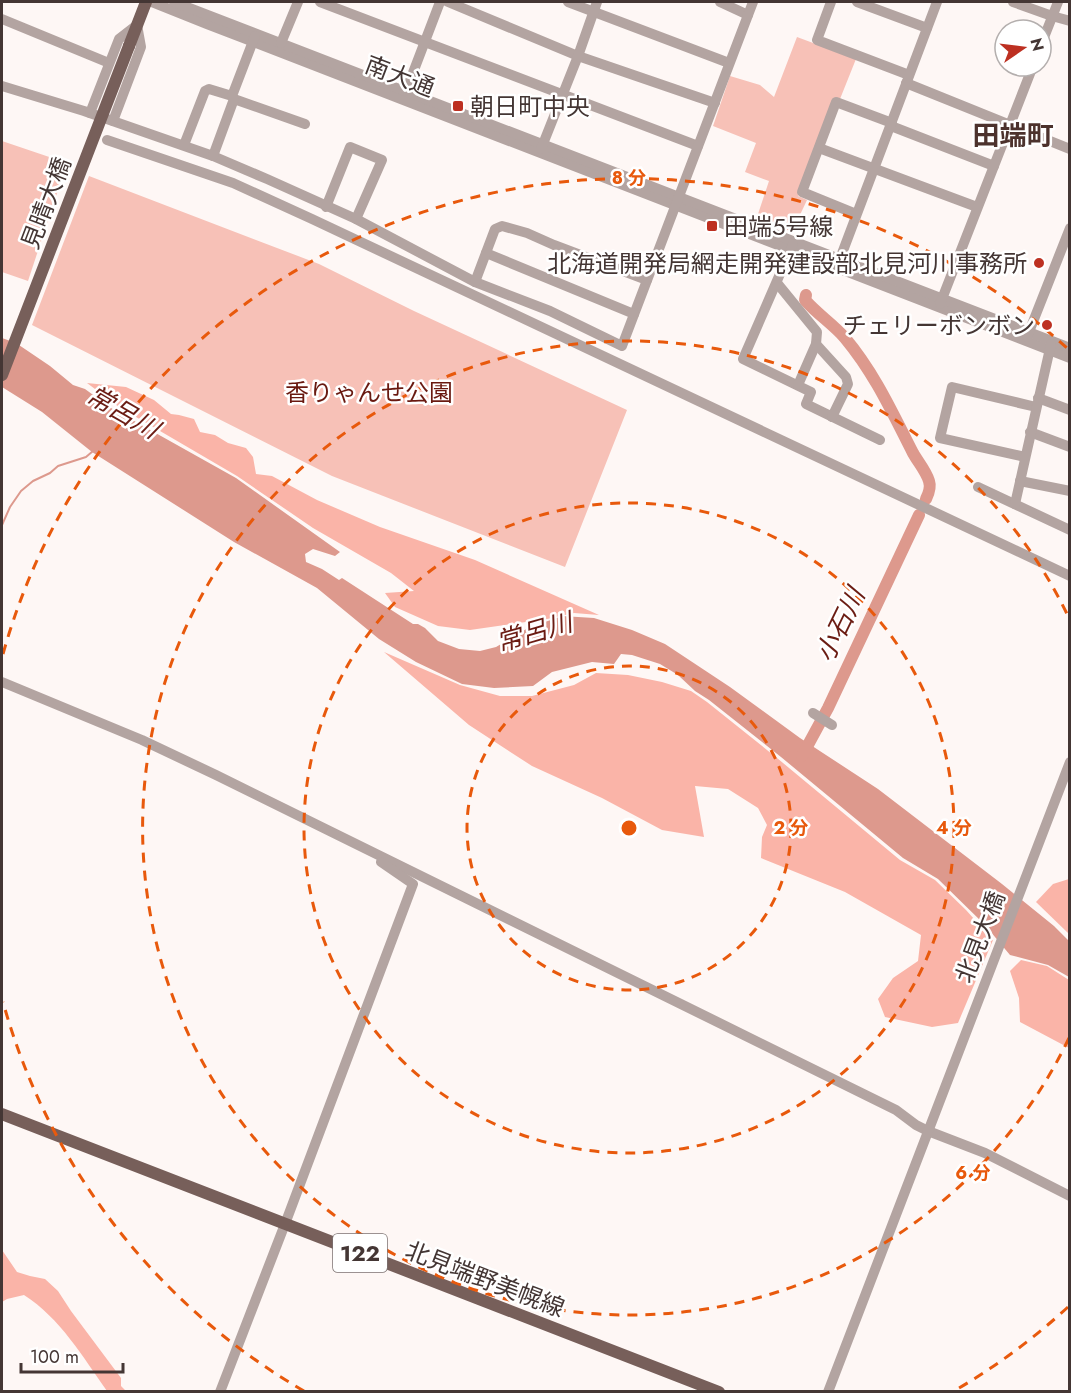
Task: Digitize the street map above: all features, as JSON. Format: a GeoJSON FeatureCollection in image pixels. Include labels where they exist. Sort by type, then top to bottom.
{"type":"FeatureCollection","features":[{"type":"Feature","properties":{"kind":"main road","name":"見晴大橋"},"geometry":{"type":"LineString","coordinates":[[2,375],[146,2]]}},
{"type":"Feature","properties":{"kind":"main road","name":"北見端野美幌線"},"geometry":{"type":"LineString","coordinates":[[2,1114],[719,1392]]}},
{"type":"Feature","properties":{"kind":"street","name":"南大通"},"geometry":{"type":"LineString","coordinates":[[152,2],[255,38],[839,263],[1050,346],[1070,358]]}},
{"type":"Feature","properties":{"kind":"street","name":"南大通"},"geometry":{"type":"LineString","coordinates":[[174,2],[255,38],[281,43],[406,91],[541,148]]}},
{"type":"Feature","properties":{"kind":"street"},"geometry":{"type":"LineString","coordinates":[[281,43],[298,2]]}},
{"type":"Feature","properties":{"kind":"street"},"geometry":{"type":"LineString","coordinates":[[320,2],[698,146]]}},
{"type":"Feature","properties":{"kind":"street"},"geometry":{"type":"LineString","coordinates":[[406,91],[440,2]]}},
{"type":"Feature","properties":{"kind":"street"},"geometry":{"type":"LineString","coordinates":[[448,2],[578,56],[714,103]]}},
{"type":"Feature","properties":{"kind":"street"},"geometry":{"type":"LineString","coordinates":[[568,2],[595,6],[729,63]]}},
{"type":"Feature","properties":{"kind":"street"},"geometry":{"type":"LineString","coordinates":[[720,2],[748,15]]}},
{"type":"Feature","properties":{"kind":"street"},"geometry":{"type":"LineString","coordinates":[[2,86],[90,113],[213,156],[356,219],[475,282],[550,311],[622,346],[753,2]]}},
{"type":"Feature","properties":{"kind":"street"},"geometry":{"type":"LineString","coordinates":[[831,2],[817,40],[1070,149]]}},
{"type":"Feature","properties":{"kind":"street"},"geometry":{"type":"LineString","coordinates":[[857,2],[927,28]]}},
{"type":"Feature","properties":{"kind":"street"},"geometry":{"type":"LineString","coordinates":[[839,263],[856,213],[938,2]]}},
{"type":"Feature","properties":{"kind":"street"},"geometry":{"type":"LineString","coordinates":[[1013,2],[1070,21]]}},
{"type":"Feature","properties":{"kind":"street"},"geometry":{"type":"LineString","coordinates":[[1052,16],[1058,2]]}},
{"type":"Feature","properties":{"kind":"street"},"geometry":{"type":"LineString","coordinates":[[541,148],[578,56],[595,6]]}},
{"type":"Feature","properties":{"kind":"street"},"geometry":{"type":"LineString","coordinates":[[2,19],[109,63]]}},
{"type":"Feature","properties":{"kind":"street"},"geometry":{"type":"LineString","coordinates":[[90,113],[119,39],[137,25],[141,47],[113,121]]}},
{"type":"Feature","properties":{"kind":"street"},"geometry":{"type":"LineString","coordinates":[[213,156],[255,38]]}},
{"type":"Feature","properties":{"kind":"street"},"geometry":{"type":"LineString","coordinates":[[940,303],[1028,78]]}},
{"type":"Feature","properties":{"kind":"street"},"geometry":{"type":"LineString","coordinates":[[184,145],[205,91],[209,89],[305,124]]}},
{"type":"Feature","properties":{"kind":"street"},"geometry":{"type":"LineString","coordinates":[[856,213],[802,192],[836,102],[994,166]]}},
{"type":"Feature","properties":{"kind":"street"},"geometry":{"type":"LineString","coordinates":[[107,140],[233,183],[1070,576]]}},
{"type":"Feature","properties":{"kind":"street"},"geometry":{"type":"LineString","coordinates":[[326,207],[351,147],[382,160],[356,219]]}},
{"type":"Feature","properties":{"kind":"street"},"geometry":{"type":"LineString","coordinates":[[819,148],[977,207]]}},
{"type":"Feature","properties":{"kind":"street"},"geometry":{"type":"LineString","coordinates":[[475,282],[495,229],[502,226],[527,233],[647,280]]}},
{"type":"Feature","properties":{"kind":"street"},"geometry":{"type":"LineString","coordinates":[[1027,337],[1065,251],[1070,228]]}},
{"type":"Feature","properties":{"kind":"street"},"geometry":{"type":"LineString","coordinates":[[792,245],[743,359],[811,392],[806,404],[880,440]]}},
{"type":"Feature","properties":{"kind":"street"},"geometry":{"type":"LineString","coordinates":[[486,253],[634,314]]}},
{"type":"Feature","properties":{"kind":"street"},"geometry":{"type":"LineString","coordinates":[[777,283],[817,332],[816,344],[798,385]]}},
{"type":"Feature","properties":{"kind":"street"},"geometry":{"type":"LineString","coordinates":[[816,344],[846,377],[848,384],[832,417]]}},
{"type":"Feature","properties":{"kind":"street"},"geometry":{"type":"LineString","coordinates":[[1015,504],[1050,346]]}},
{"type":"Feature","properties":{"kind":"street","name":"南大通"},"geometry":{"type":"LineString","coordinates":[[1050,346],[1070,348]]}},
{"type":"Feature","properties":{"kind":"street"},"geometry":{"type":"LineString","coordinates":[[1025,457],[940,438],[952,387],[1070,410]]}},
{"type":"Feature","properties":{"kind":"street"},"geometry":{"type":"LineString","coordinates":[[1030,432],[1070,447]]}},
{"type":"Feature","properties":{"kind":"street"},"geometry":{"type":"LineString","coordinates":[[1020,481],[1070,491]]}},
{"type":"Feature","properties":{"kind":"street"},"geometry":{"type":"LineString","coordinates":[[978,487],[1070,530]]}},
{"type":"Feature","properties":{"kind":"street"},"geometry":{"type":"LineString","coordinates":[[2,682],[142,740],[313,822],[896,1110],[916,1125],[985,1153],[1070,1196]]}},
{"type":"Feature","properties":{"kind":"street"},"geometry":{"type":"LineString","coordinates":[[813,713],[832,725]]}},
{"type":"Feature","properties":{"kind":"street","name":"北見大橋"},"geometry":{"type":"LineString","coordinates":[[828,1392],[1070,762]]}},
{"type":"Feature","properties":{"kind":"street"},"geometry":{"type":"LineString","coordinates":[[219,1392],[413,884],[370,856],[367,849]]}},
{"type":"Feature","properties":{"kind":"green space"},"geometry":{"type":"Polygon","coordinates":[[[797,37],[856,59],[840,99],[836,98],[798,196],[807,200],[792,232],[757,217],[769,181],[745,172],[756,143],[713,126],[730,76],[760,85],[774,97],[797,37]]]}},
{"type":"Feature","properties":{"kind":"green space"},"geometry":{"type":"Polygon","coordinates":[[[2,141],[67,163],[28,281],[2,272],[2,141]]]}},
{"type":"Feature","properties":{"kind":"green space","name":"香りゃんせ公園"},"geometry":{"type":"Polygon","coordinates":[[[89,176],[319,264],[627,410],[565,567],[332,476],[32,325],[89,176]]]}},
{"type":"Feature","properties":{"kind":"shaded area"},"geometry":{"type":"Polygon","coordinates":[[[87,383],[126,387],[154,400],[171,414],[194,419],[200,432],[215,435],[228,443],[246,448],[253,457],[256,474],[272,476],[317,500],[380,527],[475,560],[599,615],[574,613],[470,630],[438,626],[395,607],[385,593],[414,591],[391,573],[313,528],[237,476],[119,407],[87,383]]]}},
{"type":"Feature","properties":{"kind":"shaded area"},"geometry":{"type":"Polygon","coordinates":[[[384,652],[460,685],[500,696],[532,696],[574,685],[596,673],[628,675],[691,691],[777,758],[900,860],[935,880],[993,940],[958,1023],[932,1027],[885,1017],[878,999],[893,978],[918,961],[921,935],[845,892],[761,858],[762,837],[767,825],[758,808],[728,789],[695,786],[704,837],[662,830],[602,798],[532,766],[469,725],[384,652]]]}},
{"type":"Feature","properties":{"kind":"shaded area"},"geometry":{"type":"Polygon","coordinates":[[[1070,879],[1069,934],[1036,902],[1053,884],[1070,879]]]}},
{"type":"Feature","properties":{"kind":"shaded area"},"geometry":{"type":"Polygon","coordinates":[[[1021,960],[1047,966],[1069,980],[1069,1048],[1020,1022],[1019,998],[1010,971],[1021,960]]]}},
{"type":"Feature","properties":{"kind":"shaded area"},"geometry":{"type":"Polygon","coordinates":[[[2,1250],[17,1272],[45,1279],[58,1291],[121,1378],[121,1386],[126,1391],[107,1391],[60,1327],[37,1304],[24,1295],[2,1302],[2,1250]]]}},
{"type":"Feature","properties":{"kind":"water","name":"常呂川"},"geometry":{"type":"Polygon","coordinates":[[[2,338],[16,343],[73,385],[85,389],[111,408],[236,478],[340,552],[335,556],[313,549],[305,554],[306,562],[339,580],[342,578],[413,624],[425,628],[438,641],[459,649],[480,651],[496,647],[528,628],[562,616],[594,618],[665,644],[878,789],[1054,926],[1069,941],[1069,977],[1048,965],[1010,955],[985,925],[938,879],[903,858],[781,757],[695,691],[678,675],[660,664],[621,654],[614,664],[592,662],[552,672],[533,686],[494,688],[462,684],[416,662],[379,639],[317,588],[234,542],[92,452],[42,412],[2,387],[2,338]]]}},
{"type":"Feature","properties":{"kind":"waterway","name":"小石川"},"geometry":{"type":"LineString","coordinates":[[806,295],[805,300],[845,338],[874,379],[928,477],[930,488],[926,499]]}},
{"type":"Feature","properties":{"kind":"waterway"},"geometry":{"type":"LineString","coordinates":[[2,525],[21,491],[33,481],[50,473],[58,466],[86,457],[93,451]]}},
{"type":"Feature","properties":{"kind":"waterway","name":"小石川"},"geometry":{"type":"LineString","coordinates":[[802,756],[828,708],[919,515]]}},
{"type":"Feature","properties":{"kind":"place","name":"朝日町中央"},"geometry":{"type":"Point","coordinates":[458,106]}},
{"type":"Feature","properties":{"kind":"place","name":"田端5号線"},"geometry":{"type":"Point","coordinates":[712,226]}},
{"type":"Feature","properties":{"kind":"place","name":"北海道開発局網走開発建設部北見河川事務所"},"geometry":{"type":"Point","coordinates":[1039,263]}},
{"type":"Feature","properties":{"kind":"place","name":"チェリーボンボン"},"geometry":{"type":"Point","coordinates":[1047,325]}},
{"type":"Feature","properties":{"kind":"district","name":"田端町"},"geometry":{"type":"Point","coordinates":[1013,135]}}]}
